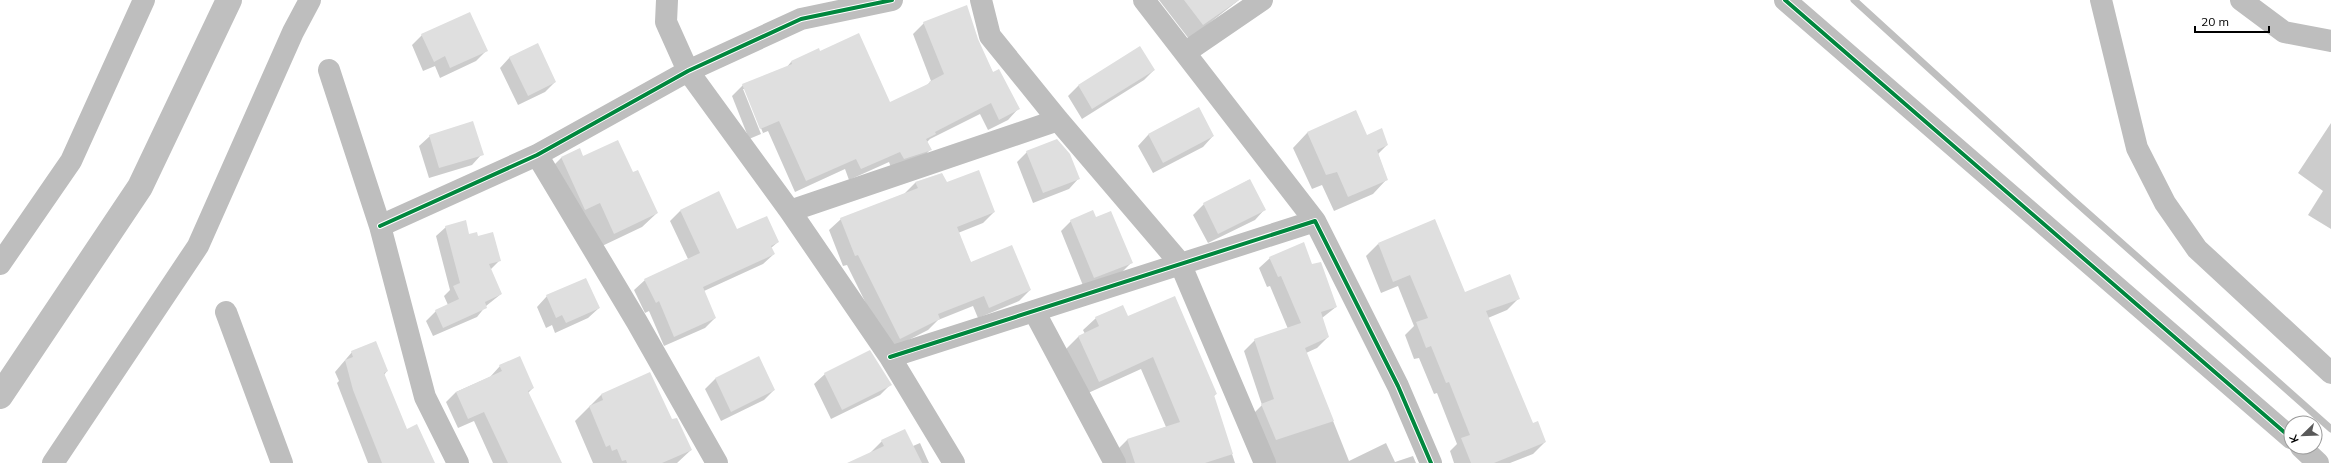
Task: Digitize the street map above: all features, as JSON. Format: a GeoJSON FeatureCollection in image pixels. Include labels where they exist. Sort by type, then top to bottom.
{"type":"FeatureCollection","features":[{"type":"Feature","properties":{"kind":"street"},"geometry":{"type":"LineString","coordinates":[[0,264],[71,161],[144,0]]}},
{"type":"Feature","properties":{"kind":"street"},"geometry":{"type":"LineString","coordinates":[[53,463],[198,246],[293,32],[310,0]]}},
{"type":"Feature","properties":{"kind":"street"},"geometry":{"type":"LineString","coordinates":[[667,0],[666,22],[688,70],[790,211],[890,357],[954,463]]}},
{"type":"Feature","properties":{"kind":"street"},"geometry":{"type":"LineString","coordinates":[[380,226],[537,154],[688,70],[801,18],[892,0]]}},
{"type":"Feature","properties":{"kind":"street"},"geometry":{"type":"LineString","coordinates":[[981,0],[990,36],[1058,120],[1180,263],[1265,463]]}},
{"type":"Feature","properties":{"kind":"street"},"geometry":{"type":"LineString","coordinates":[[1144,0],[1186,52],[1314,221],[1398,386],[1431,463]]}},
{"type":"Feature","properties":{"kind":"street"},"geometry":{"type":"LineString","coordinates":[[1186,52],[1262,0]]}},
{"type":"Feature","properties":{"kind":"street"},"geometry":{"type":"LineString","coordinates":[[1785,0],[2283,431]]}},
{"type":"Feature","properties":{"kind":"street"},"geometry":{"type":"LineString","coordinates":[[2101,0],[2138,148],[2165,203],[2197,248],[2331,373]]}},
{"type":"Feature","properties":{"kind":"street"},"geometry":{"type":"LineString","coordinates":[[2241,0],[2284,32],[2331,41]]}},
{"type":"Feature","properties":{"kind":"street"},"geometry":{"type":"LineString","coordinates":[[329,70],[380,226],[425,397],[458,463]]}},
{"type":"Feature","properties":{"kind":"street"},"geometry":{"type":"LineString","coordinates":[[790,211],[1058,120]]}},
{"type":"Feature","properties":{"kind":"street"},"geometry":{"type":"LineString","coordinates":[[537,154],[637,322],[717,463]]}},
{"type":"Feature","properties":{"kind":"street"},"geometry":{"type":"LineString","coordinates":[[890,357],[1314,221]]}},
{"type":"Feature","properties":{"kind":"street"},"geometry":{"type":"LineString","coordinates":[[1034,311],[1115,463]]}},
{"type":"Feature","properties":{"kind":"street"},"geometry":{"type":"LineString","coordinates":[[226,312],[282,463]]}},
{"type":"Feature","properties":{"kind":"street"},"geometry":{"type":"LineString","coordinates":[[2310,455],[2318,463]]}},
{"type":"Feature","properties":{"kind":"building"},"geometry":{"type":"Polygon","coordinates":[[[1184,0],[1239,0],[1203,25],[1184,0]]]}},
{"type":"Feature","properties":{"kind":"building"},"geometry":{"type":"Polygon","coordinates":[[[967,5],[978,39],[993,72],[999,69],[1020,109],[999,120],[991,103],[935,132],[936,134],[926,139],[932,150],[904,159],[900,152],[861,169],[856,159],[806,181],[779,121],[760,129],[742,84],[792,64],[791,61],[819,48],[820,51],[859,33],[890,102],[930,83],[929,82],[944,74],[923,22],[967,5]]]}},
{"type":"Feature","properties":{"kind":"building"},"geometry":{"type":"Polygon","coordinates":[[[470,12],[488,51],[450,68],[445,56],[434,62],[421,34],[470,12]]]}},
{"type":"Feature","properties":{"kind":"building"},"geometry":{"type":"Polygon","coordinates":[[[538,43],[556,82],[528,96],[509,57],[538,43]]]}},
{"type":"Feature","properties":{"kind":"building"},"geometry":{"type":"Polygon","coordinates":[[[1140,46],[1155,70],[1092,109],[1078,85],[1140,46]]]}},
{"type":"Feature","properties":{"kind":"building"},"geometry":{"type":"Polygon","coordinates":[[[1199,107],[1214,136],[1163,163],[1148,134],[1199,107]]]}},
{"type":"Feature","properties":{"kind":"building"},"geometry":{"type":"Polygon","coordinates":[[[1356,110],[1367,135],[1382,128],[1388,145],[1377,150],[1388,180],[1348,197],[1337,172],[1326,175],[1307,132],[1356,110]]]}},
{"type":"Feature","properties":{"kind":"building"},"geometry":{"type":"Polygon","coordinates":[[[473,121],[484,155],[439,168],[429,135],[473,121]]]}},
{"type":"Feature","properties":{"kind":"building"},"geometry":{"type":"Polygon","coordinates":[[[1057,139],[1070,154],[1080,179],[1043,193],[1026,151],[1057,139]]]}},
{"type":"Feature","properties":{"kind":"building"},"geometry":{"type":"Polygon","coordinates":[[[618,140],[633,172],[638,170],[658,213],[614,234],[600,203],[585,210],[561,157],[580,148],[583,156],[618,140]]]}},
{"type":"Feature","properties":{"kind":"building"},"geometry":{"type":"Polygon","coordinates":[[[979,170],[995,212],[957,227],[971,262],[1012,245],[1031,290],[989,308],[984,296],[938,314],[940,319],[900,339],[858,255],[855,256],[840,218],[918,188],[915,182],[942,173],[947,182],[979,170]]]}},
{"type":"Feature","properties":{"kind":"building"},"geometry":{"type":"Polygon","coordinates":[[[1250,179],[1266,210],[1218,234],[1203,203],[1250,179]]]}},
{"type":"Feature","properties":{"kind":"building"},"geometry":{"type":"Polygon","coordinates":[[[719,191],[737,229],[767,216],[779,242],[771,246],[775,254],[703,287],[716,318],[674,337],[659,301],[656,303],[644,279],[700,253],[680,210],[719,191]]]}},
{"type":"Feature","properties":{"kind":"building"},"geometry":{"type":"Polygon","coordinates":[[[1093,210],[1096,217],[1111,211],[1133,263],[1094,278],[1070,220],[1093,210]]]}},
{"type":"Feature","properties":{"kind":"building"},"geometry":{"type":"Polygon","coordinates":[[[1435,219],[1465,292],[1510,274],[1520,299],[1486,311],[1533,423],[1538,421],[1546,442],[1494,463],[1471,463],[1461,438],[1470,435],[1449,382],[1446,383],[1431,346],[1426,348],[1416,322],[1428,318],[1410,275],[1393,282],[1378,243],[1435,219]]]}},
{"type":"Feature","properties":{"kind":"building"},"geometry":{"type":"Polygon","coordinates":[[[466,220],[469,234],[477,232],[478,236],[493,232],[501,261],[489,264],[502,294],[485,302],[487,308],[443,328],[435,310],[459,299],[453,286],[460,283],[445,226],[466,220]]]}},
{"type":"Feature","properties":{"kind":"building"},"geometry":{"type":"Polygon","coordinates":[[[1304,242],[1312,264],[1321,262],[1337,307],[1321,312],[1329,337],[1305,348],[1334,421],[1276,440],[1261,404],[1274,399],[1254,339],[1301,323],[1281,276],[1278,277],[1269,257],[1304,242]]]}},
{"type":"Feature","properties":{"kind":"building"},"geometry":{"type":"Polygon","coordinates":[[[586,278],[600,308],[566,323],[562,315],[556,318],[546,295],[586,278]]]}},
{"type":"Feature","properties":{"kind":"building"},"geometry":{"type":"Polygon","coordinates":[[[1175,296],[1217,394],[1214,395],[1233,454],[1205,463],[1135,463],[1127,439],[1180,422],[1153,357],[1099,382],[1078,336],[1099,326],[1095,317],[1123,305],[1128,316],[1175,296]]]}},
{"type":"Feature","properties":{"kind":"building"},"geometry":{"type":"Polygon","coordinates":[[[376,341],[388,371],[384,373],[407,429],[417,424],[435,463],[382,463],[353,390],[345,360],[353,357],[351,351],[376,341]]]}},
{"type":"Feature","properties":{"kind":"building"},"geometry":{"type":"Polygon","coordinates":[[[870,350],[892,385],[842,410],[824,373],[870,350]]]}},
{"type":"Feature","properties":{"kind":"building"},"geometry":{"type":"Polygon","coordinates":[[[520,356],[534,388],[528,391],[562,463],[508,463],[484,412],[468,419],[456,392],[502,371],[499,365],[520,356]]]}},
{"type":"Feature","properties":{"kind":"building"},"geometry":{"type":"Polygon","coordinates":[[[759,356],[775,390],[731,412],[715,378],[759,356]]]}},
{"type":"Feature","properties":{"kind":"building"},"geometry":{"type":"Polygon","coordinates":[[[650,372],[672,419],[677,418],[692,450],[662,463],[627,463],[626,460],[622,461],[617,449],[612,451],[610,445],[606,447],[589,406],[603,400],[601,394],[650,372]]]}},
{"type":"Feature","properties":{"kind":"building"},"geometry":{"type":"Polygon","coordinates":[[[905,429],[922,463],[847,463],[884,446],[881,440],[905,429]]]}},
{"type":"Feature","properties":{"kind":"waterway"},"geometry":{"type":"LineString","coordinates":[[0,396],[140,187],[229,0]]}},
{"type":"Feature","properties":{"kind":"waterway"},"geometry":{"type":"LineString","coordinates":[[1854,0],[2071,198],[2331,429]]}},
{"type":"Feature","properties":{"kind":"cycle path"},"geometry":{"type":"LineString","coordinates":[[380,226],[537,155],[688,71],[801,19],[892,0]]}},
{"type":"Feature","properties":{"kind":"cycle path"},"geometry":{"type":"LineString","coordinates":[[1785,0],[2283,431]]}},
{"type":"Feature","properties":{"kind":"cycle path"},"geometry":{"type":"LineString","coordinates":[[890,357],[1315,221],[1398,386],[1431,463]]}}]}
